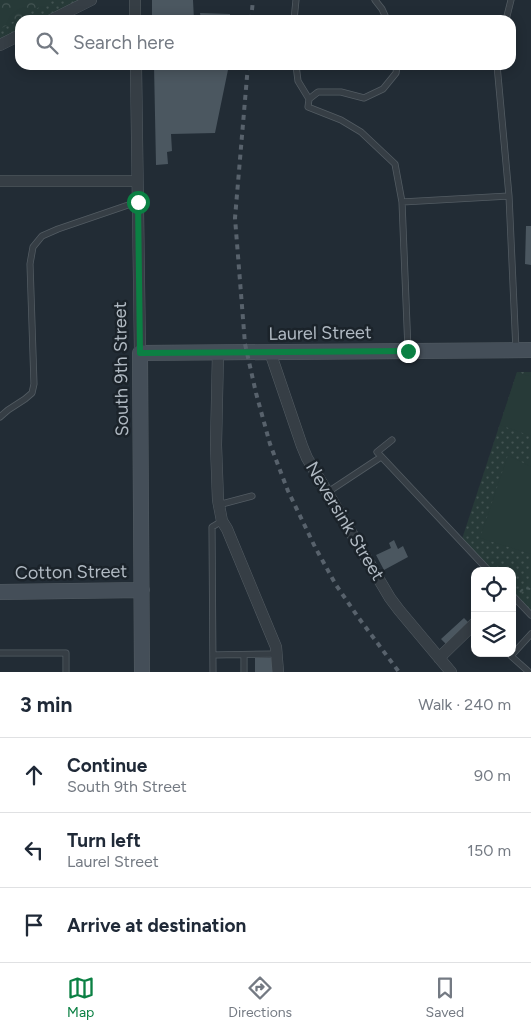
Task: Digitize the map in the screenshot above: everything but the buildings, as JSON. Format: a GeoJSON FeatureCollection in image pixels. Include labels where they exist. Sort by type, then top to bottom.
{"type":"FeatureCollection","features":[{"type":"Feature","properties":{"kind":"street"},"geometry":{"type":"LineString","coordinates":[[60,15],[91,0]]}},
{"type":"Feature","properties":{"kind":"street"},"geometry":{"type":"LineString","coordinates":[[135,0],[136,15]]}},
{"type":"Feature","properties":{"kind":"street"},"geometry":{"type":"LineString","coordinates":[[0,45],[15,38]]}},
{"type":"Feature","properties":{"kind":"street","name":"South 9th Street"},"geometry":{"type":"LineString","coordinates":[[136,70],[142,672]]}},
{"type":"Feature","properties":{"kind":"street"},"geometry":{"type":"LineString","coordinates":[[0,181],[137,181]]}},
{"type":"Feature","properties":{"kind":"street","name":"Laurel Street"},"geometry":{"type":"LineString","coordinates":[[140,353],[531,350]]}},
{"type":"Feature","properties":{"kind":"street","name":"Neversink Street"},"geometry":{"type":"LineString","coordinates":[[270,352],[307,458],[390,598],[451,672]]}},
{"type":"Feature","properties":{"kind":"street"},"geometry":{"type":"LineString","coordinates":[[218,353],[216,445],[218,505],[222,521],[228,529],[276,647],[278,672]]}},
{"type":"Feature","properties":{"kind":"street","name":"Cotton Street"},"geometry":{"type":"LineString","coordinates":[[0,592],[142,590]]}},
{"type":"Feature","properties":{"kind":"street"},"geometry":{"type":"LineString","coordinates":[[439,658],[471,627]]}},
{"type":"Feature","properties":{"kind":"lane"},"geometry":{"type":"LineString","coordinates":[[294,15],[296,0]]}},
{"type":"Feature","properties":{"kind":"lane"},"geometry":{"type":"LineString","coordinates":[[375,0],[385,15]]}},
{"type":"Feature","properties":{"kind":"lane"},"geometry":{"type":"LineString","coordinates":[[507,15],[511,0]]}},
{"type":"Feature","properties":{"kind":"lane"},"geometry":{"type":"LineString","coordinates":[[297,70],[298,80],[309,99],[308,107],[341,120],[361,132],[394,164],[402,202],[408,351]]}},
{"type":"Feature","properties":{"kind":"lane"},"geometry":{"type":"LineString","coordinates":[[309,99],[318,92],[341,92],[364,98],[384,89],[396,70]]}},
{"type":"Feature","properties":{"kind":"lane"},"geometry":{"type":"LineString","coordinates":[[497,70],[509,196],[516,350]]}},
{"type":"Feature","properties":{"kind":"lane"},"geometry":{"type":"LineString","coordinates":[[402,202],[509,196]]}},
{"type":"Feature","properties":{"kind":"lane"},"geometry":{"type":"LineString","coordinates":[[0,417],[32,393],[34,384],[30,264],[33,247],[42,236],[58,228],[138,202]]}},
{"type":"Feature","properties":{"kind":"lane"},"geometry":{"type":"LineString","coordinates":[[392,440],[377,452],[485,567]]}},
{"type":"Feature","properties":{"kind":"lane"},"geometry":{"type":"LineString","coordinates":[[328,492],[381,457]]}},
{"type":"Feature","properties":{"kind":"lane"},"geometry":{"type":"LineString","coordinates":[[218,505],[252,496]]}},
{"type":"Feature","properties":{"kind":"lane"},"geometry":{"type":"LineString","coordinates":[[213,672],[212,528],[222,521]]}},
{"type":"Feature","properties":{"kind":"lane"},"geometry":{"type":"LineString","coordinates":[[516,599],[531,615]]}},
{"type":"Feature","properties":{"kind":"lane"},"geometry":{"type":"LineString","coordinates":[[529,672],[511,656],[531,634]]}},
{"type":"Feature","properties":{"kind":"lane"},"geometry":{"type":"LineString","coordinates":[[0,653],[66,653],[66,672]]}},
{"type":"Feature","properties":{"kind":"lane"},"geometry":{"type":"LineString","coordinates":[[213,655],[277,654]]}},
{"type":"Feature","properties":{"kind":"lane"},"geometry":{"type":"LineString","coordinates":[[244,655],[244,672]]}},
{"type":"Feature","properties":{"kind":"green space"},"geometry":{"type":"Polygon","coordinates":[[[0,0],[91,0],[61,15],[15,15],[15,38],[0,45],[0,0]]]}},
{"type":"Feature","properties":{"kind":"green space"},"geometry":{"type":"Polygon","coordinates":[[[0,0],[52,0],[25,15],[15,15],[15,21],[0,29],[0,0]]]}},
{"type":"Feature","properties":{"kind":"green space"},"geometry":{"type":"Polygon","coordinates":[[[517,372],[531,372],[531,611],[516,596],[516,567],[488,567],[462,539],[517,372]]]}},
{"type":"Feature","properties":{"kind":"green space"},"geometry":{"type":"Polygon","coordinates":[[[517,372],[531,377],[531,436],[500,425],[517,372]]]}},
{"type":"Feature","properties":{"kind":"green space"},"geometry":{"type":"Polygon","coordinates":[[[508,455],[531,467],[531,554],[480,538],[508,455]]]}},
{"type":"Feature","properties":{"kind":"railway"},"geometry":{"type":"LineString","coordinates":[[252,15],[253,0]]}},
{"type":"Feature","properties":{"kind":"railway"},"geometry":{"type":"LineString","coordinates":[[248,70],[235,218],[245,344],[256,393],[270,444],[288,491],[315,547],[336,585],[399,672]]}},
{"type":"Feature","properties":{"kind":"route"},"geometry":{"type":"LineString","coordinates":[[138,202],[140,353],[408,351]]}}]}
